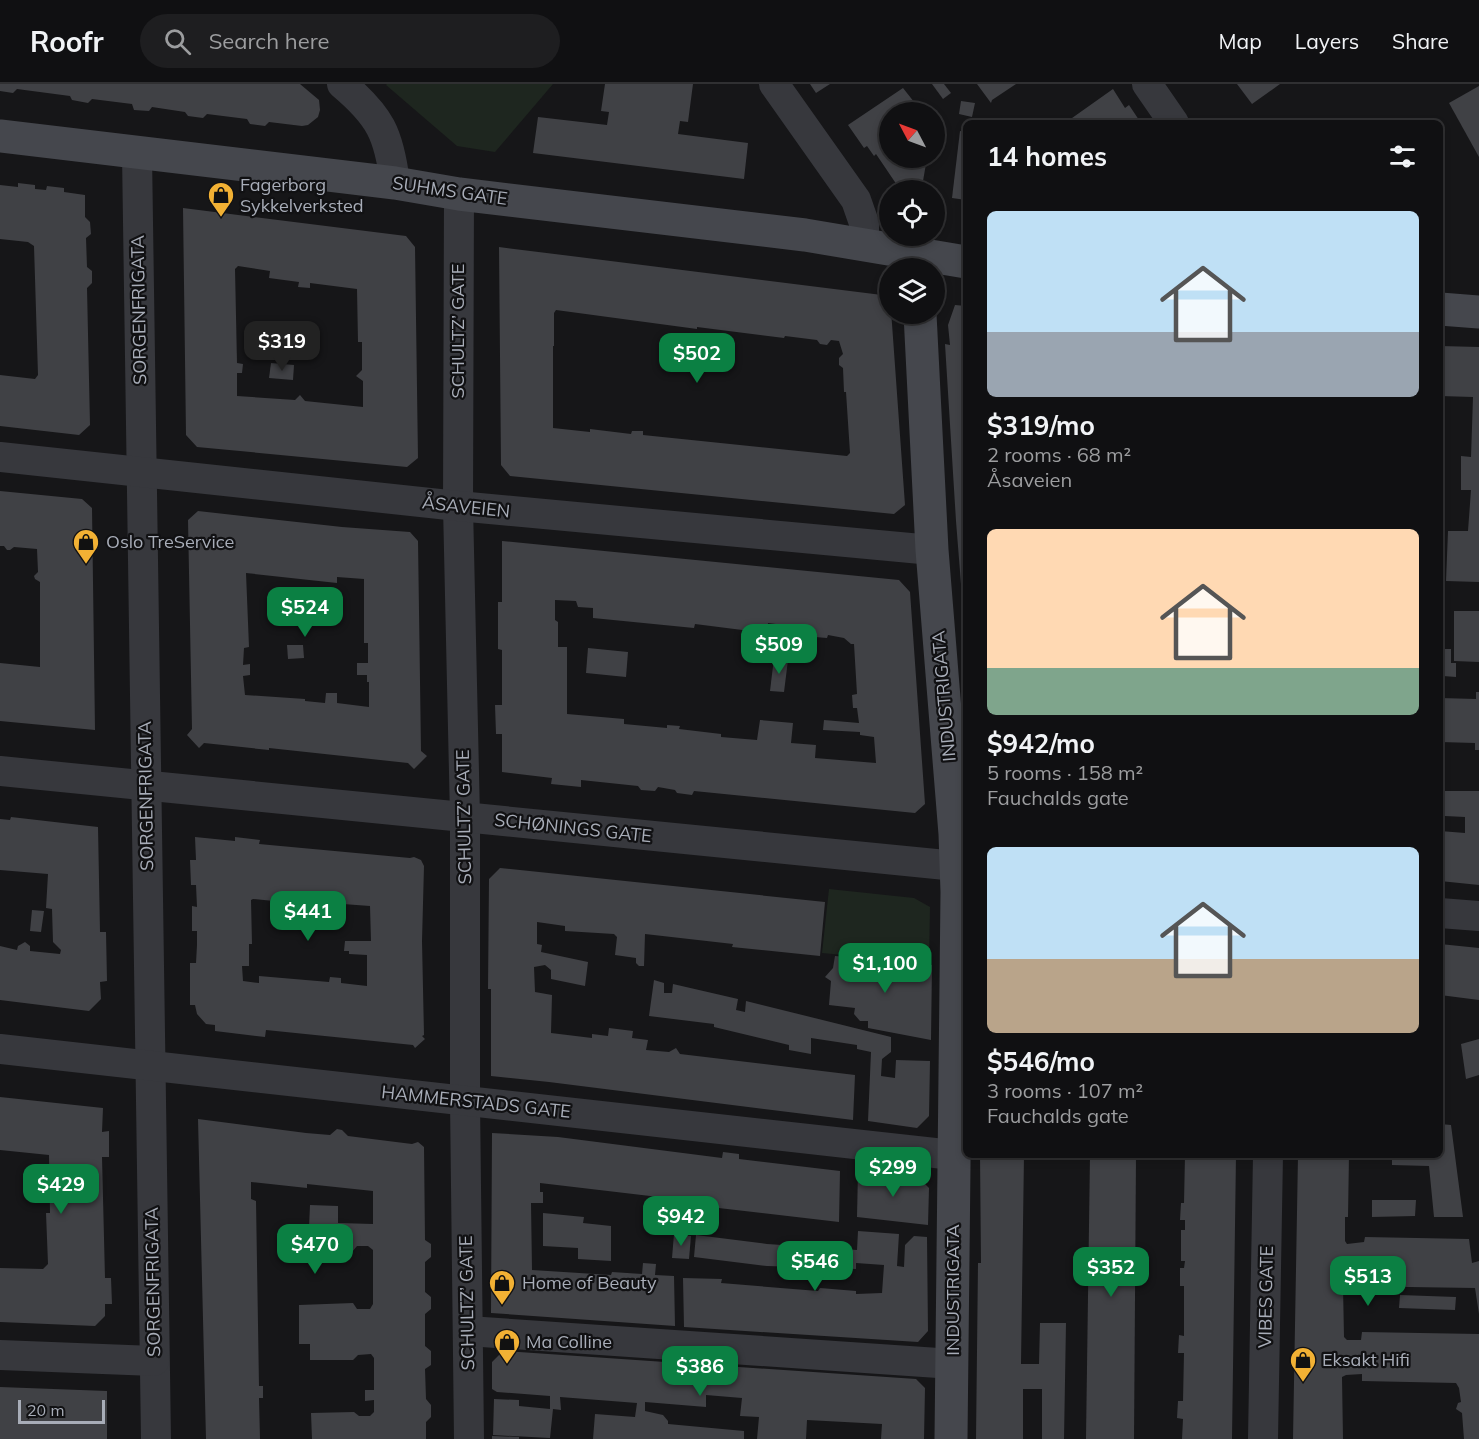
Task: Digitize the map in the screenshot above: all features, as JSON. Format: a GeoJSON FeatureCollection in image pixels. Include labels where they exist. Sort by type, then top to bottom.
{"type":"FeatureCollection","features":[{"type":"Feature","properties":{"kind":"street"},"geometry":{"type":"LineString","coordinates":[[342,84],[359,98],[373,115],[386,138],[391,152],[395,183]]}},
{"type":"Feature","properties":{"kind":"street"},"geometry":{"type":"LineString","coordinates":[[774,84],[856,200],[864,223],[864,245]]}},
{"type":"Feature","properties":{"kind":"street"},"geometry":{"type":"LineString","coordinates":[[1147,84],[1172,120]]}},
{"type":"Feature","properties":{"kind":"street","name":"SUHMS GATE"},"geometry":{"type":"LineString","coordinates":[[0,136],[805,235],[864,245],[905,258]]}},
{"type":"Feature","properties":{"kind":"street","name":"SORGENFRIGATA"},"geometry":{"type":"LineString","coordinates":[[137,154],[156,1439]]}},
{"type":"Feature","properties":{"kind":"street","name":"SCHULTZ’ GATE"},"geometry":{"type":"LineString","coordinates":[[459,194],[458,506],[465,817],[465,1101],[469,1439]]}},
{"type":"Feature","properties":{"kind":"street","name":"SUHMS GATE"},"geometry":{"type":"LineString","coordinates":[[945,262],[963,262]]}},
{"type":"Feature","properties":{"kind":"street"},"geometry":{"type":"LineString","coordinates":[[1443,309],[1479,312]]}},
{"type":"Feature","properties":{"kind":"street","name":"INDUSTRIGATA"},"geometry":{"type":"LineString","coordinates":[[921,324],[932,550],[961,866],[953,1155],[951,1439]]}},
{"type":"Feature","properties":{"kind":"street","name":"ÅSAVEIEN"},"geometry":{"type":"LineString","coordinates":[[0,457],[458,506],[932,550]]}},
{"type":"Feature","properties":{"kind":"street","name":"SCHØNINGS GATE"},"geometry":{"type":"LineString","coordinates":[[0,771],[961,866]]}},
{"type":"Feature","properties":{"kind":"street"},"geometry":{"type":"LineString","coordinates":[[1443,913],[1479,916]]}},
{"type":"Feature","properties":{"kind":"street","name":"HAMMERSTADS GATE"},"geometry":{"type":"LineString","coordinates":[[0,1050],[953,1155]]}},
{"type":"Feature","properties":{"kind":"street","name":"VIBES GATE"},"geometry":{"type":"LineString","coordinates":[[1263,1439],[1268,1158]]}},
{"type":"Feature","properties":{"kind":"street"},"geometry":{"type":"LineString","coordinates":[[468,1331],[953,1364]]}},
{"type":"Feature","properties":{"kind":"street"},"geometry":{"type":"LineString","coordinates":[[0,1355],[154,1361]]}},
{"type":"Feature","properties":{"kind":"shaded area"},"geometry":{"type":"Polygon","coordinates":[[[387,84],[553,84],[495,152],[457,146],[387,84]]]}},
{"type":"Feature","properties":{"kind":"shaded area"},"geometry":{"type":"Polygon","coordinates":[[[829,889],[914,898],[930,907],[929,963],[822,953],[829,889]]]}},
{"type":"Feature","properties":{"kind":"building"},"geometry":{"type":"Polygon","coordinates":[[[0,84],[300,84],[319,100],[320,110],[318,117],[308,125],[269,122],[265,126],[250,124],[247,119],[207,114],[203,118],[188,116],[185,112],[152,107],[149,111],[134,110],[132,104],[92,99],[88,103],[72,100],[70,96],[17,89],[13,93],[0,91],[0,84]]]}},
{"type":"Feature","properties":{"kind":"building"},"geometry":{"type":"Polygon","coordinates":[[[605,84],[693,84],[688,122],[680,121],[678,134],[748,143],[744,179],[533,153],[538,117],[607,125],[609,112],[601,111],[605,84]]]}},
{"type":"Feature","properties":{"kind":"building"},"geometry":{"type":"Polygon","coordinates":[[[810,84],[830,84],[816,93],[810,84]]]}},
{"type":"Feature","properties":{"kind":"building"},"geometry":{"type":"Polygon","coordinates":[[[932,84],[944,84],[951,93],[943,99],[932,84]]]}},
{"type":"Feature","properties":{"kind":"building"},"geometry":{"type":"Polygon","coordinates":[[[977,84],[1016,84],[991,103],[977,84]]]}},
{"type":"Feature","properties":{"kind":"building"},"geometry":{"type":"Polygon","coordinates":[[[1237,84],[1280,84],[1252,104],[1237,84]]]}},
{"type":"Feature","properties":{"kind":"building"},"geometry":{"type":"Polygon","coordinates":[[[1479,86],[1479,157],[1449,103],[1479,86]]]}},
{"type":"Feature","properties":{"kind":"building"},"geometry":{"type":"Polygon","coordinates":[[[903,88],[914,102],[882,102],[903,88]]]}},
{"type":"Feature","properties":{"kind":"building"},"geometry":{"type":"Polygon","coordinates":[[[1113,89],[1125,108],[1129,105],[1139,120],[1069,120],[1113,89]]]}},
{"type":"Feature","properties":{"kind":"building"},"geometry":{"type":"Polygon","coordinates":[[[961,101],[975,103],[972,117],[959,114],[961,101]]]}},
{"type":"Feature","properties":{"kind":"building"},"geometry":{"type":"Polygon","coordinates":[[[879,104],[879,158],[876,154],[874,156],[867,146],[864,148],[848,125],[879,104]]]}},
{"type":"Feature","properties":{"kind":"building"},"geometry":{"type":"Polygon","coordinates":[[[960,131],[963,132],[963,200],[952,198],[960,131]]]}},
{"type":"Feature","properties":{"kind":"building"},"geometry":{"type":"Polygon","coordinates":[[[885,168],[925,168],[923,180],[894,180],[885,168]]]}},
{"type":"Feature","properties":{"kind":"building"},"geometry":{"type":"Polygon","coordinates":[[[18,183],[35,185],[35,189],[46,190],[47,186],[64,188],[64,192],[85,195],[85,217],[90,222],[91,234],[86,238],[87,267],[92,271],[92,283],[87,288],[90,425],[79,435],[0,426],[0,375],[35,379],[38,375],[34,246],[28,242],[0,239],[0,185],[18,187],[18,183]]]}},
{"type":"Feature","properties":{"kind":"building"},"geometry":{"type":"Polygon","coordinates":[[[183,208],[406,236],[415,247],[418,458],[407,467],[197,447],[186,435],[183,208]],[[238,266],[235,269],[237,363],[243,364],[242,373],[237,373],[237,396],[295,400],[300,395],[305,401],[363,407],[363,381],[356,376],[362,370],[362,342],[358,342],[357,289],[310,283],[310,288],[298,287],[299,282],[269,278],[270,271],[238,266]]]}},
{"type":"Feature","properties":{"kind":"building"},"geometry":{"type":"Polygon","coordinates":[[[499,247],[879,295],[879,324],[892,324],[905,505],[894,514],[510,476],[501,465],[499,247]],[[556,310],[553,346],[553,428],[590,432],[590,429],[631,434],[632,431],[643,431],[643,435],[847,456],[850,453],[843,368],[839,365],[839,358],[843,354],[839,341],[831,340],[827,345],[820,344],[817,340],[697,327],[697,329],[556,310]]]}},
{"type":"Feature","properties":{"kind":"building"},"geometry":{"type":"Polygon","coordinates":[[[955,305],[963,306],[963,609],[945,344],[950,345],[948,325],[955,305]]]}},
{"type":"Feature","properties":{"kind":"building"},"geometry":{"type":"Polygon","coordinates":[[[1443,346],[1479,347],[1479,582],[1446,581],[1448,531],[1468,531],[1471,490],[1461,490],[1461,456],[1471,457],[1473,397],[1443,396],[1443,346]]]}},
{"type":"Feature","properties":{"kind":"building"},"geometry":{"type":"Polygon","coordinates":[[[271,363],[294,365],[293,380],[269,378],[271,363]]]}},
{"type":"Feature","properties":{"kind":"building"},"geometry":{"type":"Polygon","coordinates":[[[0,491],[82,499],[92,508],[95,730],[0,721],[0,663],[40,667],[40,582],[34,576],[38,572],[37,549],[14,547],[7,550],[4,546],[0,546],[0,491]]]}},
{"type":"Feature","properties":{"kind":"building"},"geometry":{"type":"Polygon","coordinates":[[[198,511],[410,532],[418,541],[421,751],[427,756],[414,769],[408,763],[269,748],[269,750],[204,743],[199,748],[187,735],[192,729],[188,520],[198,511]],[[246,573],[249,647],[244,648],[243,665],[250,664],[250,675],[243,676],[245,695],[305,699],[305,701],[325,703],[326,693],[337,693],[337,703],[369,707],[367,675],[357,675],[357,663],[368,663],[368,643],[364,643],[364,579],[337,577],[337,583],[246,573]]]}},
{"type":"Feature","properties":{"kind":"building"},"geometry":{"type":"Polygon","coordinates":[[[502,541],[899,580],[910,592],[925,804],[915,813],[694,791],[692,795],[658,787],[655,791],[641,790],[638,786],[581,780],[581,787],[551,784],[552,778],[502,772],[502,734],[496,734],[495,705],[502,705],[502,650],[498,649],[498,602],[502,602],[502,541]],[[555,600],[558,647],[567,647],[567,714],[624,719],[624,724],[667,728],[667,725],[680,726],[679,729],[721,734],[721,737],[757,740],[760,720],[793,723],[791,743],[816,745],[815,758],[876,763],[874,737],[860,735],[860,732],[823,730],[824,720],[859,723],[857,708],[853,708],[852,695],[857,694],[854,644],[844,638],[828,635],[827,638],[815,637],[815,634],[790,632],[791,626],[768,623],[767,633],[695,624],[694,628],[593,618],[593,608],[578,607],[576,601],[555,600]]]}},
{"type":"Feature","properties":{"kind":"building"},"geometry":{"type":"Polygon","coordinates":[[[1454,611],[1479,611],[1479,662],[1454,661],[1454,611]]]}},
{"type":"Feature","properties":{"kind":"building"},"geometry":{"type":"Polygon","coordinates":[[[287,645],[303,645],[304,658],[288,659],[287,645]]]}},
{"type":"Feature","properties":{"kind":"building"},"geometry":{"type":"Polygon","coordinates":[[[588,648],[628,652],[626,677],[586,673],[588,648]]]}},
{"type":"Feature","properties":{"kind":"building"},"geometry":{"type":"Polygon","coordinates":[[[1443,649],[1451,649],[1451,663],[1456,663],[1456,677],[1443,676],[1443,649]]]}},
{"type":"Feature","properties":{"kind":"building"},"geometry":{"type":"Polygon","coordinates":[[[774,658],[788,660],[784,692],[770,691],[774,658]]]}},
{"type":"Feature","properties":{"kind":"building"},"geometry":{"type":"Polygon","coordinates":[[[1476,692],[1479,692],[1479,750],[1475,750],[1475,743],[1443,742],[1443,698],[1476,699],[1476,692]]]}},
{"type":"Feature","properties":{"kind":"building"},"geometry":{"type":"Polygon","coordinates":[[[1445,791],[1479,791],[1479,885],[1443,881],[1443,831],[1465,833],[1465,817],[1445,816],[1445,791]]]}},
{"type":"Feature","properties":{"kind":"building"},"geometry":{"type":"Polygon","coordinates":[[[11,817],[98,827],[100,932],[106,932],[107,981],[100,982],[101,999],[89,1011],[0,1000],[0,946],[17,950],[18,946],[25,942],[30,946],[30,951],[60,954],[61,950],[53,942],[52,909],[46,908],[48,874],[0,870],[0,819],[10,820],[11,817]]]}},
{"type":"Feature","properties":{"kind":"building"},"geometry":{"type":"Polygon","coordinates":[[[195,837],[235,841],[235,837],[260,840],[259,844],[414,857],[421,860],[424,866],[422,941],[424,1035],[422,1036],[425,1039],[415,1048],[413,1045],[266,1030],[265,1037],[215,1031],[215,1025],[206,1024],[197,1014],[195,1005],[190,1005],[190,963],[196,963],[197,945],[197,931],[192,931],[192,906],[197,907],[196,885],[191,885],[190,860],[196,860],[195,837]],[[251,900],[252,944],[249,944],[249,966],[242,966],[243,981],[259,983],[259,976],[329,982],[330,977],[341,978],[341,983],[367,986],[367,955],[349,954],[349,951],[344,951],[345,941],[371,941],[370,906],[302,901],[303,904],[251,900]]]}},
{"type":"Feature","properties":{"kind":"building"},"geometry":{"type":"Polygon","coordinates":[[[500,868],[825,902],[820,956],[732,947],[733,944],[645,934],[644,966],[639,966],[636,958],[615,955],[617,937],[614,934],[565,931],[565,926],[537,922],[537,944],[542,945],[541,952],[588,962],[585,986],[551,979],[551,970],[545,965],[534,967],[535,992],[552,995],[551,1033],[592,1038],[592,1034],[608,1036],[609,1028],[633,1031],[632,1038],[648,1040],[646,1050],[669,1052],[676,1048],[680,1054],[855,1075],[853,1120],[491,1076],[491,989],[488,989],[489,879],[500,868]]]}},
{"type":"Feature","properties":{"kind":"building"},"geometry":{"type":"Polygon","coordinates":[[[32,910],[44,911],[41,932],[30,931],[32,910]]]}},
{"type":"Feature","properties":{"kind":"building"},"geometry":{"type":"Polygon","coordinates":[[[1443,944],[1479,948],[1479,1000],[1443,995],[1443,944]]]}},
{"type":"Feature","properties":{"kind":"building"},"geometry":{"type":"Polygon","coordinates":[[[835,956],[932,965],[931,1040],[868,1028],[868,1021],[860,1021],[854,1014],[855,1008],[829,1005],[831,981],[825,977],[833,968],[835,956]]]}},
{"type":"Feature","properties":{"kind":"building"},"geometry":{"type":"Polygon","coordinates":[[[654,980],[664,983],[664,993],[672,993],[673,984],[738,999],[736,1010],[745,1012],[746,1001],[891,1037],[891,1052],[882,1059],[881,1076],[895,1078],[896,1060],[930,1061],[929,1116],[917,1128],[868,1121],[871,1052],[857,1049],[857,1045],[811,1038],[811,1054],[789,1050],[789,1045],[714,1027],[714,1024],[649,1016],[654,980]]]}},
{"type":"Feature","properties":{"kind":"building"},"geometry":{"type":"Polygon","coordinates":[[[1479,1039],[1479,1075],[1466,1079],[1461,1044],[1479,1039]]]}},
{"type":"Feature","properties":{"kind":"building"},"geometry":{"type":"Polygon","coordinates":[[[0,1097],[103,1108],[102,1132],[109,1131],[109,1157],[102,1157],[105,1278],[111,1278],[112,1304],[105,1304],[105,1316],[95,1326],[0,1322],[0,1268],[43,1269],[48,1264],[46,1213],[50,1213],[49,1155],[0,1150],[0,1097]]]}},
{"type":"Feature","properties":{"kind":"building"},"geometry":{"type":"Polygon","coordinates":[[[198,1119],[330,1135],[337,1129],[342,1130],[348,1136],[412,1144],[418,1142],[424,1147],[425,1240],[431,1244],[431,1257],[425,1262],[425,1292],[431,1297],[431,1309],[425,1314],[425,1346],[431,1351],[431,1365],[425,1369],[426,1399],[431,1405],[431,1417],[426,1422],[426,1439],[312,1439],[311,1413],[354,1412],[359,1416],[370,1416],[374,1412],[374,1400],[365,1401],[365,1390],[374,1390],[374,1358],[371,1354],[358,1355],[353,1360],[310,1360],[310,1344],[299,1344],[299,1305],[353,1303],[357,1309],[370,1309],[373,1304],[373,1250],[368,1246],[357,1246],[352,1252],[308,1251],[310,1205],[338,1206],[338,1223],[373,1224],[373,1191],[307,1184],[307,1188],[251,1182],[251,1199],[256,1201],[259,1386],[263,1386],[263,1398],[259,1398],[260,1439],[206,1439],[198,1119]]]}},
{"type":"Feature","properties":{"kind":"building"},"geometry":{"type":"Polygon","coordinates":[[[1443,1124],[1451,1125],[1463,1217],[1434,1217],[1429,1166],[1392,1165],[1392,1158],[1443,1158],[1443,1124]]]}},
{"type":"Feature","properties":{"kind":"building"},"geometry":{"type":"Polygon","coordinates":[[[492,1133],[558,1137],[722,1158],[723,1152],[739,1154],[739,1159],[840,1171],[839,1222],[684,1204],[684,1200],[540,1183],[543,1203],[531,1203],[532,1270],[611,1275],[612,1272],[642,1274],[643,1263],[656,1264],[655,1275],[674,1276],[675,1326],[491,1313],[492,1133]]]}},
{"type":"Feature","properties":{"kind":"building"},"geometry":{"type":"Polygon","coordinates":[[[980,1158],[1024,1158],[1021,1364],[1039,1364],[1040,1323],[1066,1323],[1064,1439],[1042,1439],[1042,1389],[1023,1389],[1023,1439],[976,1439],[978,1263],[981,1263],[980,1158]]]}},
{"type":"Feature","properties":{"kind":"building"},"geometry":{"type":"Polygon","coordinates":[[[1090,1158],[1136,1158],[1134,1439],[1086,1439],[1090,1158]]]}},
{"type":"Feature","properties":{"kind":"building"},"geometry":{"type":"Polygon","coordinates":[[[1185,1158],[1236,1158],[1232,1439],[1182,1439],[1183,1419],[1177,1418],[1178,1401],[1183,1401],[1184,1353],[1178,1353],[1179,1335],[1184,1336],[1184,1286],[1180,1286],[1180,1268],[1184,1268],[1185,1261],[1181,1261],[1181,1230],[1185,1230],[1185,1220],[1180,1220],[1181,1203],[1184,1203],[1185,1158]]]}},
{"type":"Feature","properties":{"kind":"building"},"geometry":{"type":"Polygon","coordinates":[[[1298,1158],[1349,1158],[1348,1217],[1345,1217],[1347,1244],[1364,1242],[1365,1237],[1469,1239],[1472,1263],[1479,1261],[1479,1314],[1475,1288],[1343,1286],[1344,1337],[1347,1340],[1361,1340],[1362,1332],[1479,1334],[1479,1439],[1464,1439],[1462,1413],[1456,1409],[1458,1403],[1461,1402],[1456,1383],[1362,1381],[1362,1374],[1342,1377],[1343,1439],[1293,1439],[1298,1158]]]}},
{"type":"Feature","properties":{"kind":"building"},"geometry":{"type":"Polygon","coordinates":[[[858,1171],[918,1177],[929,1188],[928,1225],[857,1217],[858,1171]]]}},
{"type":"Feature","properties":{"kind":"building"},"geometry":{"type":"Polygon","coordinates":[[[1372,1200],[1416,1200],[1415,1216],[1372,1217],[1372,1200]]]}},
{"type":"Feature","properties":{"kind":"building"},"geometry":{"type":"Polygon","coordinates":[[[543,1213],[584,1217],[583,1223],[611,1226],[611,1261],[578,1259],[578,1248],[543,1246],[543,1213]]]}},
{"type":"Feature","properties":{"kind":"building"},"geometry":{"type":"Polygon","coordinates":[[[858,1231],[899,1234],[897,1266],[904,1267],[905,1245],[914,1236],[927,1237],[928,1331],[918,1342],[684,1327],[683,1278],[722,1279],[721,1283],[818,1291],[820,1288],[856,1291],[856,1294],[882,1293],[884,1265],[856,1263],[856,1269],[767,1266],[694,1257],[696,1235],[767,1244],[857,1250],[858,1231]]]}},
{"type":"Feature","properties":{"kind":"building"},"geometry":{"type":"Polygon","coordinates":[[[674,1234],[691,1236],[689,1259],[672,1258],[674,1234]]]}},
{"type":"Feature","properties":{"kind":"building"},"geometry":{"type":"Polygon","coordinates":[[[1400,1295],[1456,1297],[1455,1310],[1399,1308],[1400,1295]]]}},
{"type":"Feature","properties":{"kind":"building"},"geometry":{"type":"Polygon","coordinates":[[[503,1351],[916,1379],[925,1388],[924,1439],[881,1439],[882,1424],[807,1420],[806,1439],[757,1439],[759,1417],[740,1416],[742,1398],[706,1395],[706,1407],[645,1402],[645,1411],[663,1415],[668,1424],[744,1431],[744,1439],[593,1439],[595,1414],[635,1417],[637,1403],[560,1397],[561,1410],[553,1409],[550,1438],[493,1435],[494,1399],[519,1400],[519,1406],[550,1409],[550,1396],[497,1392],[492,1389],[492,1362],[503,1351]]]}},
{"type":"Feature","properties":{"kind":"building"},"geometry":{"type":"Polygon","coordinates":[[[0,1387],[107,1391],[107,1439],[0,1439],[0,1387]]]}},
{"type":"Feature","properties":{"kind":"building"},"geometry":{"type":"Polygon","coordinates":[[[492,1436],[519,1437],[519,1439],[492,1439],[492,1436]]]}},
{"type":"Feature","properties":{"kind":"place","name":"Fagerborg Sykkelverksted"},"geometry":{"type":"Point","coordinates":[221,218]}},
{"type":"Feature","properties":{"kind":"place","name":"Oslo TreService"},"geometry":{"type":"Point","coordinates":[86,565]}},
{"type":"Feature","properties":{"kind":"place","name":"Home of Beauty"},"geometry":{"type":"Point","coordinates":[502,1306]}},
{"type":"Feature","properties":{"kind":"place","name":"Ma Colline"},"geometry":{"type":"Point","coordinates":[507,1365]}},
{"type":"Feature","properties":{"kind":"place","name":"Eksakt Hifi"},"geometry":{"type":"Point","coordinates":[1303,1383]}}]}
